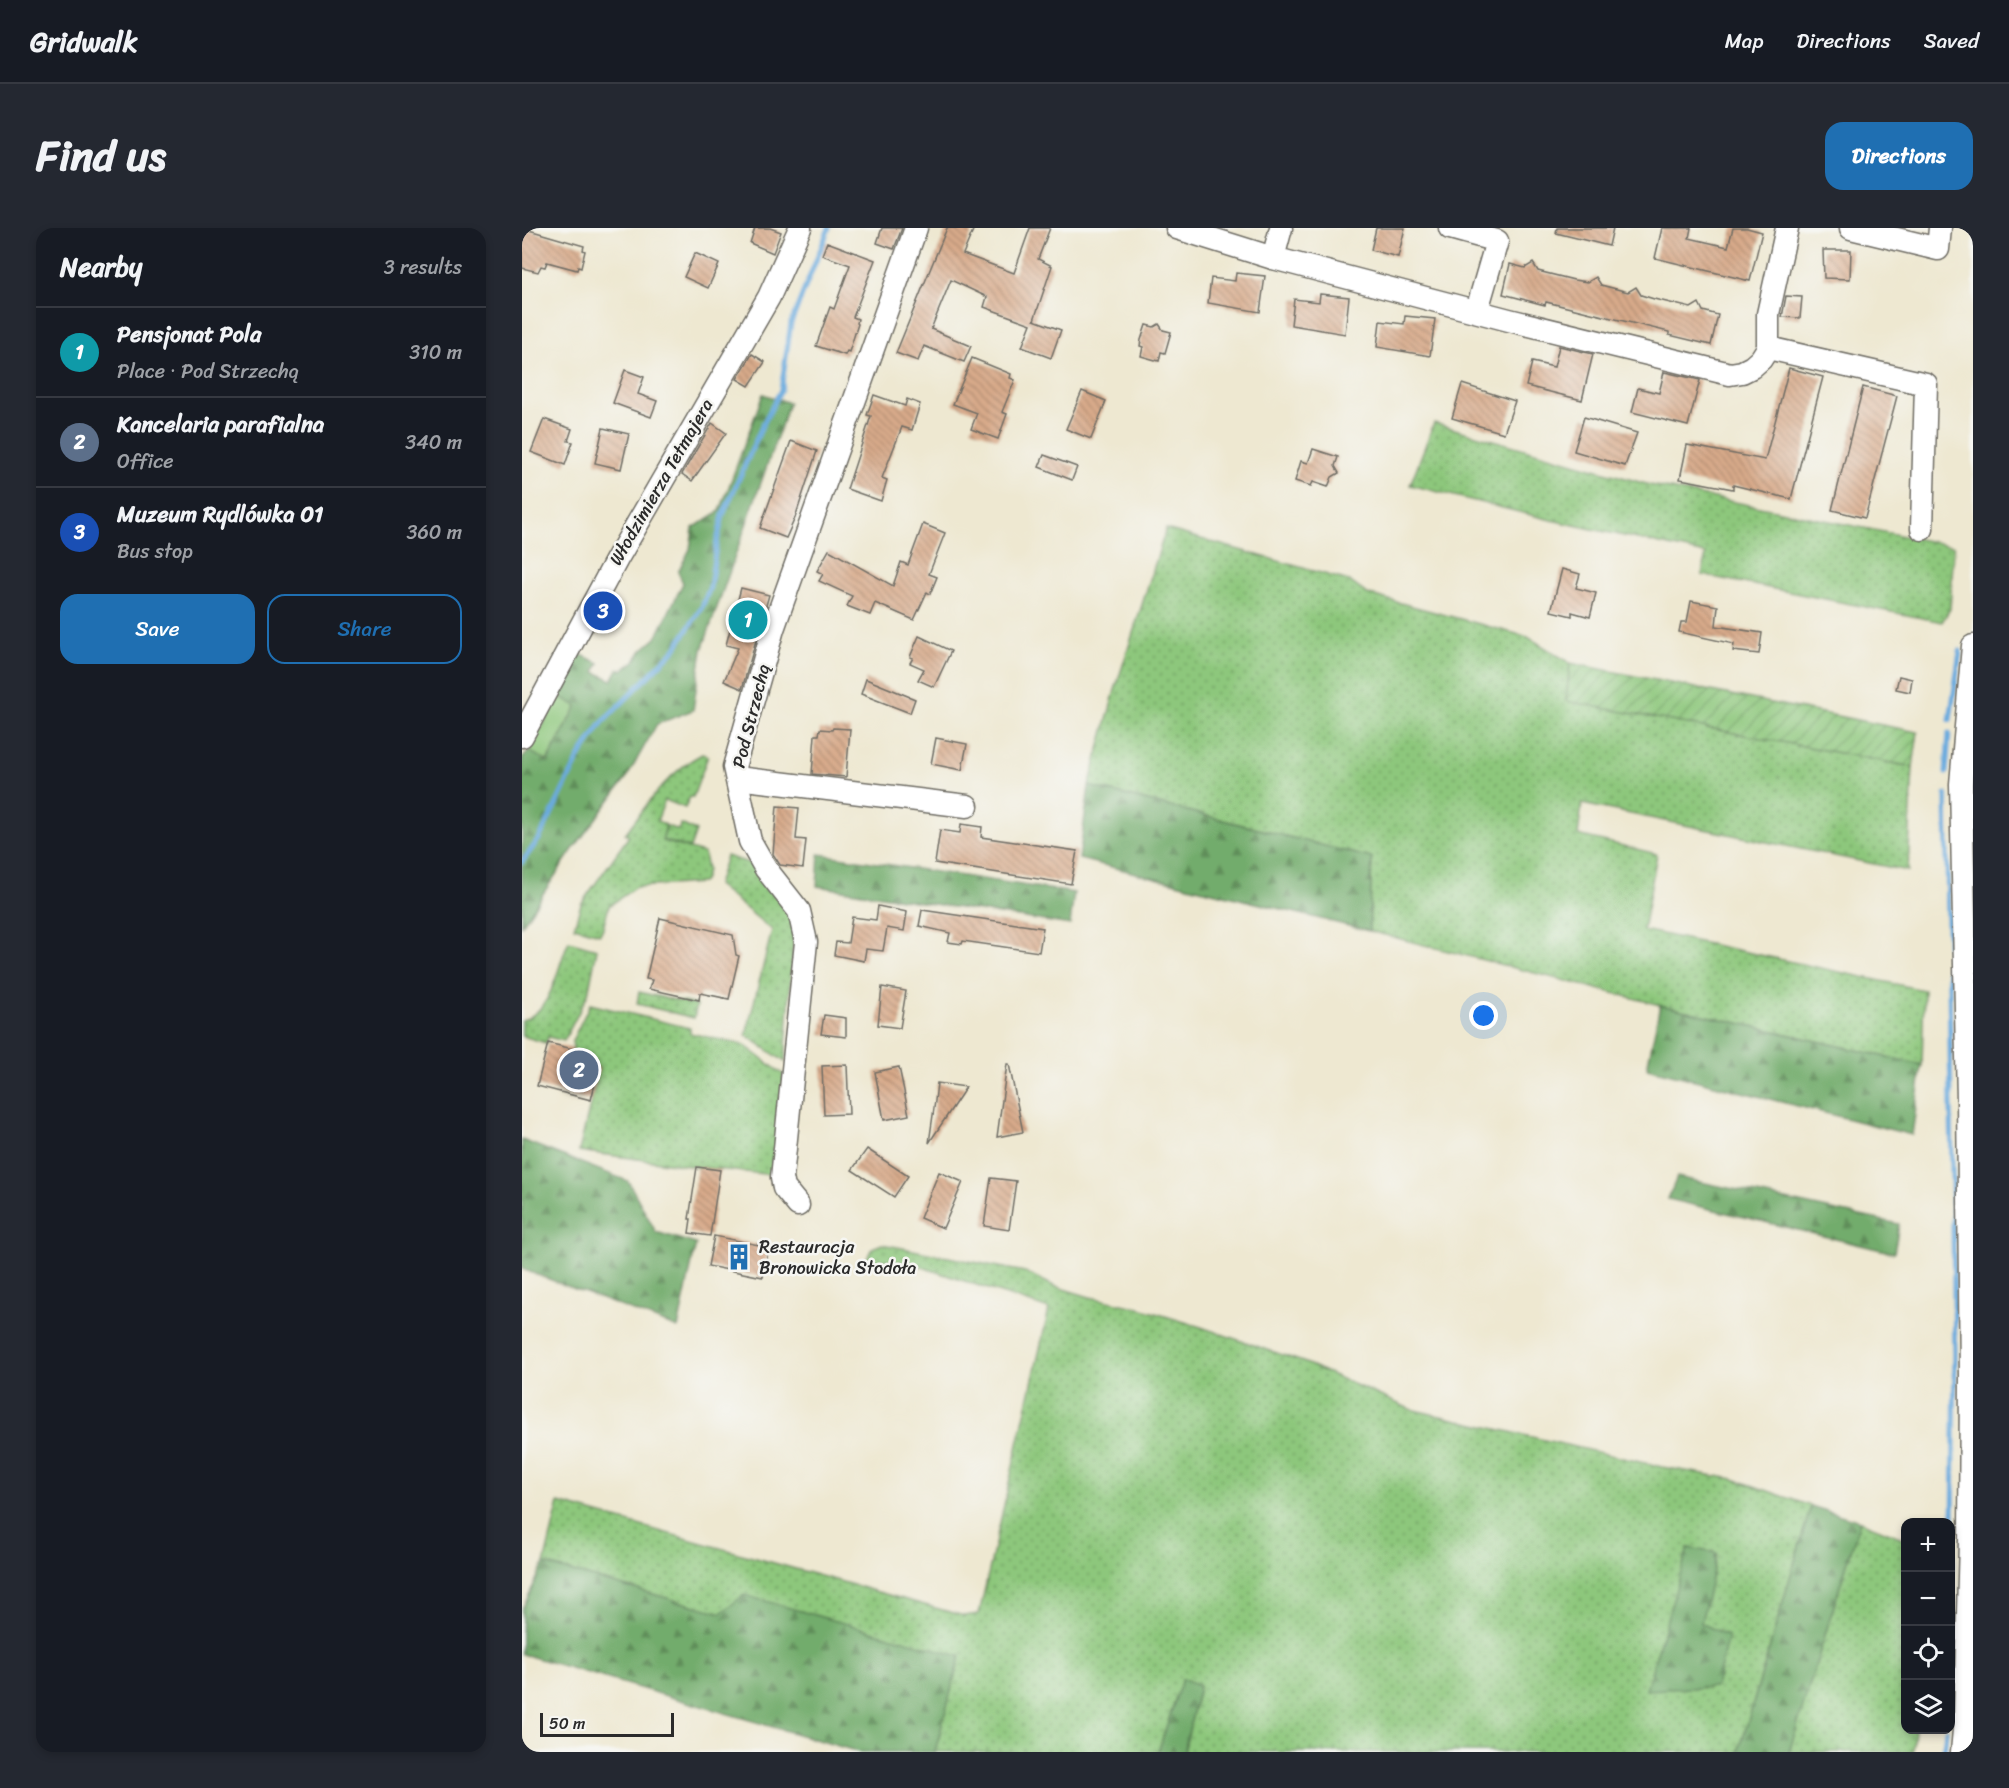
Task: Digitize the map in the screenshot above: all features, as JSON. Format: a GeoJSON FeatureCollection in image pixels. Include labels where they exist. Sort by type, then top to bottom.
{"type":"FeatureCollection","features":[{"type":"Feature","properties":{"kind":"street","name":"Włodzimierza Tetmajera"},"geometry":{"type":"LineString","coordinates":[[522,736],[617,559],[769,297],[800,228]]}},
{"type":"Feature","properties":{"kind":"street","name":"Pod Strzechą"},"geometry":{"type":"LineString","coordinates":[[798,1205],[784,1188],[782,1178],[806,942],[799,911],[766,869],[750,840],[734,767],[773,629],[916,228]]}},
{"type":"Feature","properties":{"kind":"street"},"geometry":{"type":"LineString","coordinates":[[1177,228],[1273,258],[1730,374],[1752,367],[1768,348],[1768,314],[1787,228]]}},
{"type":"Feature","properties":{"kind":"street"},"geometry":{"type":"LineString","coordinates":[[1273,258],[1281,228]]}},
{"type":"Feature","properties":{"kind":"street"},"geometry":{"type":"LineString","coordinates":[[1450,228],[1497,241],[1477,310]]}},
{"type":"Feature","properties":{"kind":"street"},"geometry":{"type":"LineString","coordinates":[[1851,228],[1938,249],[1940,228]]}},
{"type":"Feature","properties":{"kind":"street"},"geometry":{"type":"LineString","coordinates":[[1768,348],[1926,384],[1922,529]]}},
{"type":"Feature","properties":{"kind":"street"},"geometry":{"type":"LineString","coordinates":[[1962,1752],[1970,1540],[1971,1376],[1961,784],[1973,646]]}},
{"type":"Feature","properties":{"kind":"street"},"geometry":{"type":"LineString","coordinates":[[737,778],[967,806]]}},
{"type":"Feature","properties":{"kind":"green space"},"geometry":{"type":"Polygon","coordinates":[[[763,394],[789,403],[702,650],[693,710],[657,724],[627,777],[571,852],[522,925],[522,759],[529,751],[548,761],[577,706],[559,696],[577,653],[599,663],[595,672],[612,680],[618,669],[623,670],[635,661],[642,650],[656,638],[683,583],[678,572],[690,549],[693,528],[720,511],[763,394]]]}},
{"type":"Feature","properties":{"kind":"green space"},"geometry":{"type":"Polygon","coordinates":[[[1434,423],[1650,485],[1954,546],[1950,609],[1942,622],[1702,575],[1706,554],[1551,520],[1410,485],[1434,423]]]}},
{"type":"Feature","properties":{"kind":"green space"},"geometry":{"type":"Polygon","coordinates":[[[1166,529],[1349,581],[1367,594],[1528,637],[1570,663],[1566,701],[1913,767],[1908,871],[1582,804],[1578,835],[1657,854],[1643,930],[1924,990],[1922,1065],[1660,1005],[1369,931],[1372,858],[1089,786],[1115,690],[1166,529]]]}},
{"type":"Feature","properties":{"kind":"green space"},"geometry":{"type":"Polygon","coordinates":[[[1570,663],[1918,732],[1913,767],[1566,701],[1570,663]]]}},
{"type":"Feature","properties":{"kind":"green space"},"geometry":{"type":"Polygon","coordinates":[[[559,696],[577,706],[547,761],[529,751],[559,696]]]}},
{"type":"Feature","properties":{"kind":"green space"},"geometry":{"type":"Polygon","coordinates":[[[702,754],[708,756],[693,797],[690,797],[685,808],[665,800],[657,821],[666,825],[662,841],[704,853],[707,870],[704,881],[702,883],[636,887],[609,906],[600,934],[574,927],[581,904],[629,836],[625,834],[642,811],[669,779],[702,754]]]}},
{"type":"Feature","properties":{"kind":"green space"},"geometry":{"type":"Polygon","coordinates":[[[1089,786],[1372,858],[1369,931],[1079,859],[1089,786]]]}},
{"type":"Feature","properties":{"kind":"green space"},"geometry":{"type":"Polygon","coordinates":[[[681,824],[696,831],[690,848],[662,840],[667,826],[678,830],[681,824]]]}},
{"type":"Feature","properties":{"kind":"green space"},"geometry":{"type":"Polygon","coordinates":[[[819,854],[1074,893],[1070,925],[817,886],[819,854]]]}},
{"type":"Feature","properties":{"kind":"green space"},"geometry":{"type":"Polygon","coordinates":[[[726,856],[757,868],[795,916],[785,1062],[746,1035],[772,930],[717,885],[726,856]]]}},
{"type":"Feature","properties":{"kind":"green space"},"geometry":{"type":"Polygon","coordinates":[[[569,941],[597,949],[588,994],[564,1041],[548,1037],[546,1043],[522,1036],[522,1020],[533,1015],[548,998],[569,941]]]}},
{"type":"Feature","properties":{"kind":"green space"},"geometry":{"type":"Polygon","coordinates":[[[639,992],[697,1005],[694,1018],[637,1004],[639,992]]]}},
{"type":"Feature","properties":{"kind":"green space"},"geometry":{"type":"Polygon","coordinates":[[[590,1004],[690,1028],[690,1033],[744,1045],[784,1075],[773,1175],[579,1151],[599,1068],[570,1060],[573,1049],[572,1041],[590,1004]]]}},
{"type":"Feature","properties":{"kind":"green space"},"geometry":{"type":"Polygon","coordinates":[[[1660,1005],[1922,1065],[1912,1135],[1647,1068],[1660,1005]]]}},
{"type":"Feature","properties":{"kind":"green space"},"geometry":{"type":"Polygon","coordinates":[[[522,1140],[628,1181],[656,1232],[696,1244],[678,1328],[522,1269],[522,1140]]]}},
{"type":"Feature","properties":{"kind":"green space"},"geometry":{"type":"Polygon","coordinates":[[[1677,1177],[1899,1224],[1894,1253],[1668,1199],[1677,1177]]]}},
{"type":"Feature","properties":{"kind":"green space"},"geometry":{"type":"Polygon","coordinates":[[[882,1244],[1025,1272],[1054,1286],[1136,1307],[1303,1362],[1410,1409],[1662,1467],[1734,1479],[1811,1506],[1739,1752],[1184,1752],[1199,1687],[1182,1680],[1158,1752],[935,1752],[960,1656],[721,1613],[544,1564],[559,1503],[964,1616],[979,1614],[1049,1309],[913,1264],[886,1260],[865,1262],[872,1248],[882,1244]],[[1688,1548],[1700,1623],[1717,1553],[1688,1548]]]}},
{"type":"Feature","properties":{"kind":"green space"},"geometry":{"type":"Polygon","coordinates":[[[1811,1506],[1860,1521],[1789,1752],[1739,1752],[1811,1506]]]}},
{"type":"Feature","properties":{"kind":"green space"},"geometry":{"type":"Polygon","coordinates":[[[1860,1521],[1901,1537],[1901,1734],[1915,1734],[1913,1752],[1789,1752],[1860,1521]]]}},
{"type":"Feature","properties":{"kind":"green space"},"geometry":{"type":"Polygon","coordinates":[[[1688,1548],[1717,1553],[1701,1623],[1728,1636],[1716,1687],[1646,1690],[1688,1548]]]}},
{"type":"Feature","properties":{"kind":"green space"},"geometry":{"type":"Polygon","coordinates":[[[544,1564],[721,1613],[744,1595],[960,1656],[935,1752],[859,1752],[522,1654],[522,1609],[544,1564]]]}},
{"type":"Feature","properties":{"kind":"green space"},"geometry":{"type":"Polygon","coordinates":[[[1182,1679],[1199,1686],[1184,1752],[1158,1752],[1182,1679]]]}},
{"type":"Feature","properties":{"kind":"building"},"geometry":{"type":"Polygon","coordinates":[[[522,228],[584,246],[581,268],[578,267],[577,270],[547,262],[545,267],[541,266],[538,272],[522,268],[522,228]]]}},
{"type":"Feature","properties":{"kind":"building"},"geometry":{"type":"Polygon","coordinates":[[[755,228],[770,228],[781,232],[773,253],[750,243],[755,228]]]}},
{"type":"Feature","properties":{"kind":"building"},"geometry":{"type":"Polygon","coordinates":[[[882,228],[902,228],[894,249],[877,243],[882,228]]]}},
{"type":"Feature","properties":{"kind":"building"},"geometry":{"type":"Polygon","coordinates":[[[947,228],[974,228],[963,254],[1014,273],[1030,228],[1050,228],[1038,259],[1052,266],[1034,320],[1061,330],[1051,358],[1022,347],[1031,324],[984,307],[987,297],[951,280],[931,329],[971,346],[964,362],[924,346],[918,361],[896,353],[947,228]]]}},
{"type":"Feature","properties":{"kind":"building"},"geometry":{"type":"Polygon","coordinates":[[[1376,228],[1405,228],[1398,257],[1371,250],[1376,228]]]}},
{"type":"Feature","properties":{"kind":"building"},"geometry":{"type":"Polygon","coordinates":[[[1557,228],[1613,228],[1609,246],[1556,233],[1557,228]]]}},
{"type":"Feature","properties":{"kind":"building"},"geometry":{"type":"Polygon","coordinates":[[[1662,228],[1691,228],[1689,238],[1728,247],[1733,228],[1747,228],[1762,232],[1750,281],[1655,258],[1662,228]]]}},
{"type":"Feature","properties":{"kind":"building"},"geometry":{"type":"Polygon","coordinates":[[[827,242],[875,260],[853,317],[858,319],[858,324],[849,352],[847,351],[845,355],[816,346],[830,307],[834,309],[850,265],[822,255],[827,242]]]}},
{"type":"Feature","properties":{"kind":"building"},"geometry":{"type":"Polygon","coordinates":[[[1823,250],[1851,250],[1850,279],[1824,278],[1823,250]]]}},
{"type":"Feature","properties":{"kind":"building"},"geometry":{"type":"Polygon","coordinates":[[[695,253],[719,264],[708,288],[684,277],[695,253]]]}},
{"type":"Feature","properties":{"kind":"building"},"geometry":{"type":"Polygon","coordinates":[[[1533,263],[1538,271],[1574,280],[1588,282],[1596,277],[1601,285],[1628,292],[1636,287],[1641,295],[1654,299],[1691,308],[1699,303],[1703,311],[1718,315],[1711,345],[1669,335],[1669,332],[1503,294],[1510,264],[1525,268],[1533,263]]]}},
{"type":"Feature","properties":{"kind":"building"},"geometry":{"type":"Polygon","coordinates":[[[1236,273],[1265,276],[1260,312],[1208,303],[1211,278],[1235,281],[1236,273]]]}},
{"type":"Feature","properties":{"kind":"building"},"geometry":{"type":"Polygon","coordinates":[[[1320,294],[1349,297],[1345,334],[1291,325],[1294,299],[1319,302],[1320,294]]]}},
{"type":"Feature","properties":{"kind":"building"},"geometry":{"type":"Polygon","coordinates":[[[1786,296],[1802,297],[1800,318],[1782,317],[1786,296]]]}},
{"type":"Feature","properties":{"kind":"building"},"geometry":{"type":"Polygon","coordinates":[[[1405,316],[1435,319],[1430,356],[1377,347],[1380,321],[1404,324],[1405,316]]]}},
{"type":"Feature","properties":{"kind":"building"},"geometry":{"type":"Polygon","coordinates":[[[1159,324],[1163,330],[1171,332],[1165,353],[1161,352],[1159,361],[1141,356],[1143,347],[1140,346],[1146,325],[1154,327],[1159,324]]]}},
{"type":"Feature","properties":{"kind":"building"},"geometry":{"type":"Polygon","coordinates":[[[1559,346],[1593,354],[1582,400],[1526,386],[1532,362],[1554,367],[1559,346]]]}},
{"type":"Feature","properties":{"kind":"building"},"geometry":{"type":"Polygon","coordinates":[[[752,354],[765,362],[749,386],[737,379],[752,354]]]}},
{"type":"Feature","properties":{"kind":"building"},"geometry":{"type":"Polygon","coordinates":[[[972,358],[1011,374],[1010,378],[1015,380],[1002,412],[1007,414],[998,439],[971,429],[977,413],[953,404],[972,358]]]}},
{"type":"Feature","properties":{"kind":"building"},"geometry":{"type":"Polygon","coordinates":[[[1789,368],[1823,377],[1791,499],[1733,485],[1733,489],[1680,479],[1687,445],[1765,460],[1789,368]]]}},
{"type":"Feature","properties":{"kind":"building"},"geometry":{"type":"Polygon","coordinates":[[[625,370],[644,377],[638,394],[657,401],[651,417],[613,403],[625,370]]]}},
{"type":"Feature","properties":{"kind":"building"},"geometry":{"type":"Polygon","coordinates":[[[1664,372],[1700,380],[1688,426],[1632,412],[1638,388],[1659,393],[1664,372]]]}},
{"type":"Feature","properties":{"kind":"building"},"geometry":{"type":"Polygon","coordinates":[[[1462,384],[1515,401],[1504,433],[1452,418],[1462,384]]]}},
{"type":"Feature","properties":{"kind":"building"},"geometry":{"type":"Polygon","coordinates":[[[1863,387],[1897,396],[1865,518],[1832,510],[1863,387]]]}},
{"type":"Feature","properties":{"kind":"building"},"geometry":{"type":"Polygon","coordinates":[[[1082,391],[1106,401],[1091,439],[1066,429],[1082,391]]]}},
{"type":"Feature","properties":{"kind":"building"},"geometry":{"type":"Polygon","coordinates":[[[874,395],[905,406],[907,399],[920,404],[912,430],[902,427],[882,478],[887,480],[881,501],[847,489],[871,416],[867,415],[874,395]]]}},
{"type":"Feature","properties":{"kind":"building"},"geometry":{"type":"Polygon","coordinates":[[[1584,417],[1637,433],[1625,466],[1574,451],[1584,417]]]}},
{"type":"Feature","properties":{"kind":"building"},"geometry":{"type":"Polygon","coordinates":[[[544,419],[572,429],[568,441],[573,442],[565,465],[531,452],[544,419]]]}},
{"type":"Feature","properties":{"kind":"building"},"geometry":{"type":"Polygon","coordinates":[[[712,423],[726,433],[692,481],[682,474],[712,423]]]}},
{"type":"Feature","properties":{"kind":"building"},"geometry":{"type":"Polygon","coordinates":[[[603,428],[629,434],[621,469],[595,463],[603,428]]]}},
{"type":"Feature","properties":{"kind":"building"},"geometry":{"type":"Polygon","coordinates":[[[791,441],[817,451],[786,538],[760,528],[791,441]]]}},
{"type":"Feature","properties":{"kind":"building"},"geometry":{"type":"Polygon","coordinates":[[[1313,449],[1338,457],[1335,466],[1339,473],[1332,477],[1328,487],[1313,482],[1311,486],[1295,481],[1301,461],[1308,463],[1313,449]]]}},
{"type":"Feature","properties":{"kind":"building"},"geometry":{"type":"Polygon","coordinates":[[[1044,455],[1077,467],[1072,480],[1039,467],[1044,455]]]}},
{"type":"Feature","properties":{"kind":"building"},"geometry":{"type":"Polygon","coordinates":[[[923,524],[945,533],[929,574],[937,577],[930,594],[927,592],[914,620],[875,603],[870,615],[847,606],[852,596],[819,581],[823,574],[817,571],[829,550],[893,586],[901,562],[908,565],[923,524]]]}},
{"type":"Feature","properties":{"kind":"building"},"geometry":{"type":"Polygon","coordinates":[[[1562,569],[1580,574],[1576,588],[1596,593],[1590,617],[1572,612],[1572,616],[1551,611],[1562,569]]]}},
{"type":"Feature","properties":{"kind":"building"},"geometry":{"type":"Polygon","coordinates":[[[741,588],[769,595],[742,689],[724,681],[738,648],[726,645],[741,588]]]}},
{"type":"Feature","properties":{"kind":"building"},"geometry":{"type":"Polygon","coordinates":[[[1691,601],[1718,606],[1716,626],[1762,633],[1759,654],[1733,651],[1734,644],[1679,632],[1681,622],[1687,622],[1691,601]]]}},
{"type":"Feature","properties":{"kind":"building"},"geometry":{"type":"Polygon","coordinates":[[[919,636],[951,651],[934,687],[918,680],[924,669],[910,663],[913,658],[910,657],[919,636]]]}},
{"type":"Feature","properties":{"kind":"building"},"geometry":{"type":"Polygon","coordinates":[[[1899,676],[1912,679],[1910,692],[1896,689],[1899,676]]]}},
{"type":"Feature","properties":{"kind":"building"},"geometry":{"type":"Polygon","coordinates":[[[866,679],[915,699],[910,713],[861,694],[866,679]]]}},
{"type":"Feature","properties":{"kind":"building"},"geometry":{"type":"Polygon","coordinates":[[[833,728],[850,729],[846,777],[812,774],[815,735],[819,735],[820,729],[832,730],[833,728]]]}},
{"type":"Feature","properties":{"kind":"building"},"geometry":{"type":"Polygon","coordinates":[[[936,738],[967,744],[962,770],[931,764],[936,738]]]}},
{"type":"Feature","properties":{"kind":"building"},"geometry":{"type":"Polygon","coordinates":[[[777,806],[799,808],[796,839],[806,840],[803,868],[780,865],[773,854],[777,806]]]}},
{"type":"Feature","properties":{"kind":"building"},"geometry":{"type":"Polygon","coordinates":[[[961,824],[982,827],[981,837],[1077,851],[1071,884],[935,863],[940,830],[960,833],[961,824]]]}},
{"type":"Feature","properties":{"kind":"building"},"geometry":{"type":"Polygon","coordinates":[[[878,906],[907,912],[904,931],[887,928],[883,951],[866,949],[864,961],[834,955],[836,942],[848,943],[852,917],[876,920],[878,906]]]}},
{"type":"Feature","properties":{"kind":"building"},"geometry":{"type":"Polygon","coordinates":[[[922,910],[1043,928],[1039,952],[963,941],[962,944],[948,942],[950,933],[919,926],[922,910]]]}},
{"type":"Feature","properties":{"kind":"building"},"geometry":{"type":"Polygon","coordinates":[[[660,918],[733,935],[736,955],[739,956],[729,999],[700,993],[699,1000],[649,989],[652,980],[646,979],[660,918]]]}},
{"type":"Feature","properties":{"kind":"building"},"geometry":{"type":"Polygon","coordinates":[[[882,987],[906,991],[900,1028],[878,1025],[882,987]]]}},
{"type":"Feature","properties":{"kind":"building"},"geometry":{"type":"Polygon","coordinates":[[[824,1015],[846,1018],[846,1037],[821,1034],[824,1015]]]}},
{"type":"Feature","properties":{"kind":"building"},"geometry":{"type":"Polygon","coordinates":[[[548,1043],[573,1049],[570,1060],[599,1068],[591,1100],[537,1086],[548,1043]]]}},
{"type":"Feature","properties":{"kind":"building"},"geometry":{"type":"Polygon","coordinates":[[[1007,1064],[1009,1064],[1023,1132],[997,1137],[1007,1064]]]}},
{"type":"Feature","properties":{"kind":"building"},"geometry":{"type":"Polygon","coordinates":[[[847,1065],[849,1114],[824,1115],[822,1066],[847,1065]]]}},
{"type":"Feature","properties":{"kind":"building"},"geometry":{"type":"Polygon","coordinates":[[[899,1067],[909,1115],[884,1120],[875,1072],[899,1067]]]}},
{"type":"Feature","properties":{"kind":"building"},"geometry":{"type":"Polygon","coordinates":[[[937,1083],[966,1087],[929,1143],[935,1101],[937,1083]]]}},
{"type":"Feature","properties":{"kind":"building"},"geometry":{"type":"Polygon","coordinates":[[[867,1149],[908,1176],[894,1197],[852,1170],[867,1149]]]}},
{"type":"Feature","properties":{"kind":"building"},"geometry":{"type":"Polygon","coordinates":[[[697,1167],[720,1170],[710,1236],[689,1233],[697,1167]]]}},
{"type":"Feature","properties":{"kind":"building"},"geometry":{"type":"Polygon","coordinates":[[[939,1172],[963,1182],[943,1228],[920,1218],[939,1172]]]}},
{"type":"Feature","properties":{"kind":"building"},"geometry":{"type":"Polygon","coordinates":[[[991,1178],[1016,1181],[1009,1230],[984,1226],[991,1178]]]}},
{"type":"Feature","properties":{"kind":"building","name":"Restauracja Bronowicka Stodoła"},"geometry":{"type":"Polygon","coordinates":[[[714,1236],[769,1247],[763,1277],[708,1266],[714,1236]]]}},
{"type":"Feature","properties":{"kind":"waterway"},"geometry":{"type":"LineString","coordinates":[[522,862],[539,839],[581,754],[602,723],[675,649],[702,607],[710,587],[723,515],[763,424],[781,390],[791,323],[829,228]]}},
{"type":"Feature","properties":{"kind":"waterway"},"geometry":{"type":"LineString","coordinates":[[1950,720],[1960,651]]}},
{"type":"Feature","properties":{"kind":"waterway"},"geometry":{"type":"LineString","coordinates":[[1946,773],[1949,733]]}},
{"type":"Feature","properties":{"kind":"waterway"},"geometry":{"type":"LineString","coordinates":[[1946,794],[1955,1354],[1953,1518]]}},
{"type":"Feature","properties":{"kind":"waterway"},"geometry":{"type":"LineString","coordinates":[[1944,1752],[1946,1734]]}},
{"type":"Feature","properties":{"kind":"place","name":"Muzeum Rydlówka 01"},"geometry":{"type":"Point","coordinates":[603,611]}},
{"type":"Feature","properties":{"kind":"place","name":"Pensjonat Pola"},"geometry":{"type":"Point","coordinates":[748,620]}},
{"type":"Feature","properties":{"kind":"place","name":"Kancelaria parafialna"},"geometry":{"type":"Point","coordinates":[579,1070]}},
{"type":"Feature","properties":{"kind":"place","name":"Restauracja Bronowicka Stodoła"},"geometry":{"type":"Point","coordinates":[739,1257]}}]}
